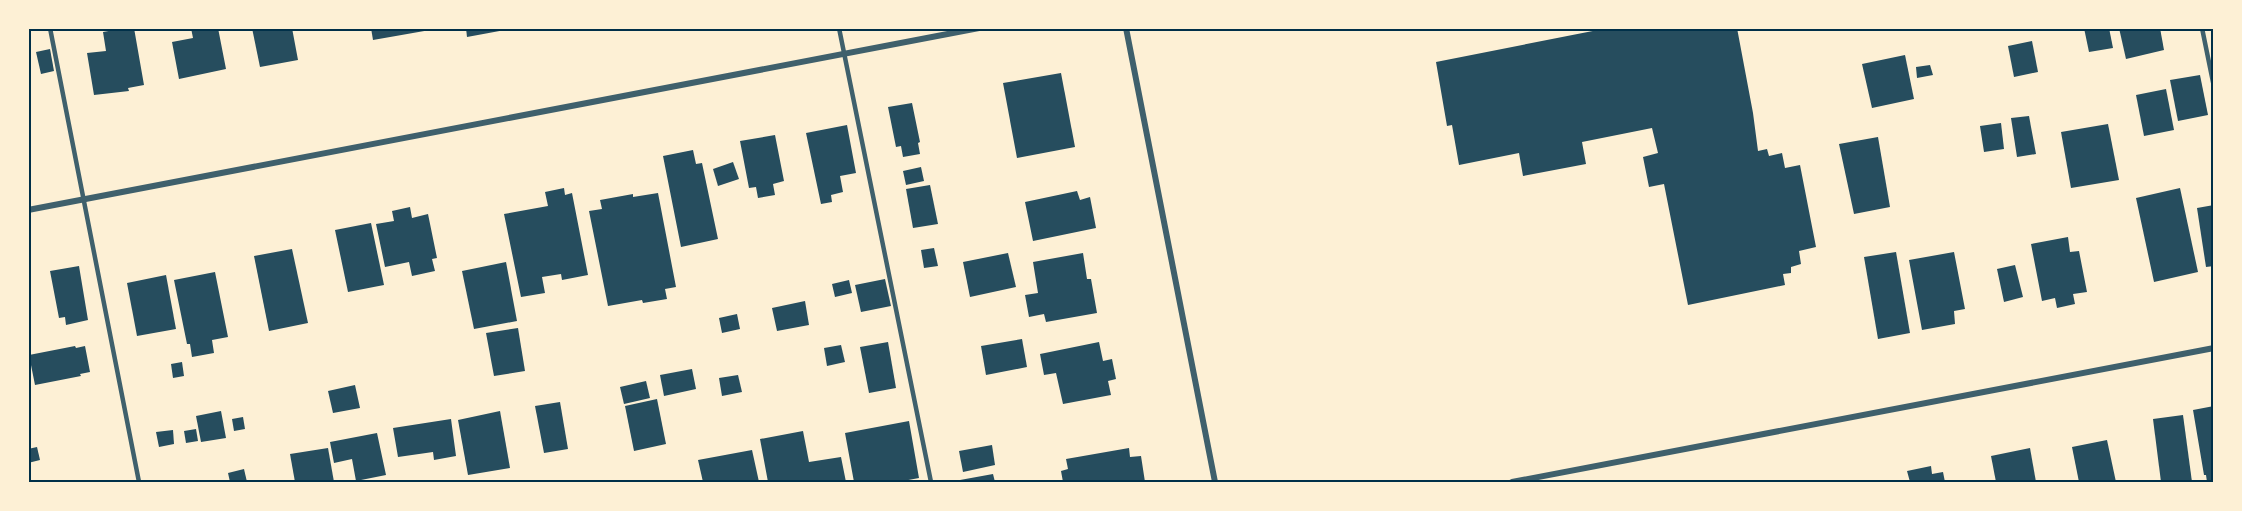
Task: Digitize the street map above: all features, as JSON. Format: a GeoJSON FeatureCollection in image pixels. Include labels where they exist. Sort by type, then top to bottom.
{"type":"FeatureCollection","features":[{"type":"Feature","properties":{"kind":"street"},"geometry":{"type":"LineString","coordinates":[[28,210],[979,28]]}},
{"type":"Feature","properties":{"kind":"street"},"geometry":{"type":"LineString","coordinates":[[1126,28],[1215,483]]}},
{"type":"Feature","properties":{"kind":"street"},"geometry":{"type":"LineString","coordinates":[[1512,483],[2214,348]]}},
{"type":"Feature","properties":{"kind":"lane"},"geometry":{"type":"LineString","coordinates":[[50,28],[139,483]]}},
{"type":"Feature","properties":{"kind":"lane"},"geometry":{"type":"LineString","coordinates":[[839,28],[931,483]]}},
{"type":"Feature","properties":{"kind":"lane"},"geometry":{"type":"LineString","coordinates":[[2202,28],[2214,87]]}},
{"type":"Feature","properties":{"kind":"building"},"geometry":{"type":"Polygon","coordinates":[[[134,28],[144,85],[128,88],[129,91],[94,95],[87,53],[106,51],[103,32],[134,28]]]}},
{"type":"Feature","properties":{"kind":"building"},"geometry":{"type":"Polygon","coordinates":[[[191,28],[218,28],[226,69],[179,79],[172,42],[193,38],[191,28]]]}},
{"type":"Feature","properties":{"kind":"building"},"geometry":{"type":"Polygon","coordinates":[[[252,28],[292,28],[298,60],[260,67],[252,28]]]}},
{"type":"Feature","properties":{"kind":"building"},"geometry":{"type":"Polygon","coordinates":[[[371,28],[430,28],[430,30],[373,40],[371,28]]]}},
{"type":"Feature","properties":{"kind":"building"},"geometry":{"type":"Polygon","coordinates":[[[466,28],[505,28],[505,30],[467,37],[466,28]]]}},
{"type":"Feature","properties":{"kind":"building"},"geometry":{"type":"Polygon","coordinates":[[[1608,28],[1638,28],[1638,31],[1650,28],[1737,28],[1758,151],[1767,149],[1769,156],[1782,153],[1785,168],[1800,165],[1816,247],[1799,251],[1801,264],[1791,267],[1791,273],[1783,274],[1785,285],[1688,305],[1664,184],[1649,187],[1643,157],[1658,153],[1652,128],[1582,142],[1586,164],[1523,176],[1519,153],[1459,165],[1452,125],[1447,126],[1436,62],[1608,28]]]}},
{"type":"Feature","properties":{"kind":"building"},"geometry":{"type":"Polygon","coordinates":[[[2084,28],[2109,28],[2113,48],[2089,52],[2084,28]]]}},
{"type":"Feature","properties":{"kind":"building"},"geometry":{"type":"Polygon","coordinates":[[[2119,28],[2160,28],[2164,50],[2126,59],[2119,28]]]}},
{"type":"Feature","properties":{"kind":"building"},"geometry":{"type":"Polygon","coordinates":[[[2032,41],[2038,72],[2014,77],[2008,46],[2032,41]]]}},
{"type":"Feature","properties":{"kind":"building"},"geometry":{"type":"Polygon","coordinates":[[[50,49],[54,71],[41,74],[36,52],[50,49]]]}},
{"type":"Feature","properties":{"kind":"building"},"geometry":{"type":"Polygon","coordinates":[[[1905,55],[1914,99],[1872,108],[1862,64],[1905,55]]]}},
{"type":"Feature","properties":{"kind":"building"},"geometry":{"type":"Polygon","coordinates":[[[1930,65],[1933,75],[1917,78],[1916,67],[1930,65]]]}},
{"type":"Feature","properties":{"kind":"building"},"geometry":{"type":"Polygon","coordinates":[[[1061,73],[1075,147],[1017,158],[1003,83],[1061,73]]]}},
{"type":"Feature","properties":{"kind":"building"},"geometry":{"type":"Polygon","coordinates":[[[2200,75],[2208,115],[2178,121],[2170,80],[2200,75]]]}},
{"type":"Feature","properties":{"kind":"building"},"geometry":{"type":"Polygon","coordinates":[[[2166,89],[2174,130],[2144,136],[2136,95],[2166,89]]]}},
{"type":"Feature","properties":{"kind":"building"},"geometry":{"type":"Polygon","coordinates":[[[912,103],[920,142],[918,143],[920,154],[903,157],[901,146],[896,147],[888,107],[912,103]]]}},
{"type":"Feature","properties":{"kind":"building"},"geometry":{"type":"Polygon","coordinates":[[[2029,116],[2036,154],[2017,157],[2011,118],[2029,116]]]}},
{"type":"Feature","properties":{"kind":"building"},"geometry":{"type":"Polygon","coordinates":[[[2001,123],[2004,149],[1984,152],[1980,126],[2001,123]]]}},
{"type":"Feature","properties":{"kind":"building"},"geometry":{"type":"Polygon","coordinates":[[[2108,124],[2119,180],[2071,188],[2061,132],[2108,124]]]}},
{"type":"Feature","properties":{"kind":"building"},"geometry":{"type":"Polygon","coordinates":[[[847,125],[856,173],[840,176],[843,192],[831,195],[832,202],[821,204],[806,133],[847,125]]]}},
{"type":"Feature","properties":{"kind":"building"},"geometry":{"type":"Polygon","coordinates":[[[775,135],[784,181],[773,184],[775,195],[758,198],[756,187],[749,188],[740,141],[775,135]]]}},
{"type":"Feature","properties":{"kind":"building"},"geometry":{"type":"Polygon","coordinates":[[[1878,137],[1890,207],[1854,214],[1839,144],[1878,137]]]}},
{"type":"Feature","properties":{"kind":"building"},"geometry":{"type":"Polygon","coordinates":[[[693,150],[696,164],[702,163],[718,239],[681,247],[663,156],[693,150]]]}},
{"type":"Feature","properties":{"kind":"building"},"geometry":{"type":"Polygon","coordinates":[[[733,162],[739,179],[718,186],[713,169],[733,162]]]}},
{"type":"Feature","properties":{"kind":"building"},"geometry":{"type":"Polygon","coordinates":[[[921,167],[924,181],[906,185],[903,171],[921,167]]]}},
{"type":"Feature","properties":{"kind":"building"},"geometry":{"type":"Polygon","coordinates":[[[930,185],[938,224],[913,228],[906,189],[930,185]]]}},
{"type":"Feature","properties":{"kind":"building"},"geometry":{"type":"Polygon","coordinates":[[[564,188],[565,195],[572,193],[588,275],[562,280],[561,274],[542,277],[545,293],[521,297],[504,214],[548,206],[545,192],[564,188]]]}},
{"type":"Feature","properties":{"kind":"building"},"geometry":{"type":"Polygon","coordinates":[[[2180,188],[2198,272],[2154,282],[2136,198],[2180,188]]]}},
{"type":"Feature","properties":{"kind":"building"},"geometry":{"type":"Polygon","coordinates":[[[1077,191],[1080,200],[1090,197],[1096,228],[1033,241],[1025,202],[1077,191]]]}},
{"type":"Feature","properties":{"kind":"building"},"geometry":{"type":"Polygon","coordinates":[[[658,193],[676,287],[665,289],[667,299],[643,303],[642,300],[608,306],[589,211],[602,209],[600,200],[633,194],[633,197],[658,193]]]}},
{"type":"Feature","properties":{"kind":"building"},"geometry":{"type":"Polygon","coordinates":[[[2214,205],[2214,266],[2206,267],[2197,208],[2214,205]]]}},
{"type":"Feature","properties":{"kind":"building"},"geometry":{"type":"Polygon","coordinates":[[[410,207],[412,218],[428,214],[437,258],[432,259],[435,271],[412,276],[409,262],[385,267],[376,224],[394,221],[392,211],[410,207]]]}},
{"type":"Feature","properties":{"kind":"building"},"geometry":{"type":"Polygon","coordinates":[[[371,223],[384,285],[348,292],[335,230],[371,223]]]}},
{"type":"Feature","properties":{"kind":"building"},"geometry":{"type":"Polygon","coordinates":[[[2068,237],[2070,252],[2079,251],[2087,292],[2073,294],[2075,304],[2057,308],[2055,298],[2042,301],[2031,244],[2068,237]]]}},
{"type":"Feature","properties":{"kind":"building"},"geometry":{"type":"Polygon","coordinates":[[[934,248],[938,266],[924,268],[921,250],[934,248]]]}},
{"type":"Feature","properties":{"kind":"building"},"geometry":{"type":"Polygon","coordinates":[[[292,249],[308,323],[269,331],[254,256],[292,249]]]}},
{"type":"Feature","properties":{"kind":"building"},"geometry":{"type":"Polygon","coordinates":[[[1896,252],[1910,333],[1878,339],[1864,257],[1896,252]]]}},
{"type":"Feature","properties":{"kind":"building"},"geometry":{"type":"Polygon","coordinates":[[[1954,252],[1965,309],[1954,311],[1955,324],[1922,330],[1909,260],[1954,252]]]}},
{"type":"Feature","properties":{"kind":"building"},"geometry":{"type":"Polygon","coordinates":[[[1008,253],[1016,287],[970,297],[963,262],[1008,253]]]}},
{"type":"Feature","properties":{"kind":"building"},"geometry":{"type":"Polygon","coordinates":[[[1083,253],[1087,279],[1091,279],[1097,313],[1046,322],[1044,314],[1029,317],[1025,295],[1038,293],[1033,262],[1083,253]]]}},
{"type":"Feature","properties":{"kind":"building"},"geometry":{"type":"Polygon","coordinates":[[[506,262],[517,321],[474,329],[462,271],[506,262]]]}},
{"type":"Feature","properties":{"kind":"building"},"geometry":{"type":"Polygon","coordinates":[[[2015,265],[2023,297],[2004,302],[1997,269],[2015,265]]]}},
{"type":"Feature","properties":{"kind":"building"},"geometry":{"type":"Polygon","coordinates":[[[79,266],[88,320],[66,325],[65,317],[59,318],[50,271],[79,266]]]}},
{"type":"Feature","properties":{"kind":"building"},"geometry":{"type":"Polygon","coordinates":[[[215,272],[228,337],[212,340],[214,353],[192,357],[190,344],[187,344],[174,280],[215,272]]]}},
{"type":"Feature","properties":{"kind":"building"},"geometry":{"type":"Polygon","coordinates":[[[166,275],[176,329],[137,336],[127,283],[166,275]]]}},
{"type":"Feature","properties":{"kind":"building"},"geometry":{"type":"Polygon","coordinates":[[[885,279],[891,306],[861,312],[855,285],[885,279]]]}},
{"type":"Feature","properties":{"kind":"building"},"geometry":{"type":"Polygon","coordinates":[[[849,280],[852,293],[835,297],[832,284],[849,280]]]}},
{"type":"Feature","properties":{"kind":"building"},"geometry":{"type":"Polygon","coordinates":[[[805,301],[809,325],[777,331],[772,308],[805,301]]]}},
{"type":"Feature","properties":{"kind":"building"},"geometry":{"type":"Polygon","coordinates":[[[737,314],[740,329],[722,333],[719,318],[737,314]]]}},
{"type":"Feature","properties":{"kind":"building"},"geometry":{"type":"Polygon","coordinates":[[[518,328],[525,371],[494,376],[486,333],[518,328]]]}},
{"type":"Feature","properties":{"kind":"building"},"geometry":{"type":"Polygon","coordinates":[[[1022,339],[1027,367],[986,375],[981,346],[1022,339]]]}},
{"type":"Feature","properties":{"kind":"building"},"geometry":{"type":"Polygon","coordinates":[[[888,342],[896,388],[869,393],[860,347],[888,342]]]}},
{"type":"Feature","properties":{"kind":"building"},"geometry":{"type":"Polygon","coordinates":[[[1099,342],[1103,361],[1112,359],[1116,379],[1108,381],[1111,395],[1063,404],[1056,373],[1044,375],[1040,354],[1099,342]]]}},
{"type":"Feature","properties":{"kind":"building"},"geometry":{"type":"Polygon","coordinates":[[[841,345],[845,362],[827,366],[824,348],[841,345]]]}},
{"type":"Feature","properties":{"kind":"building"},"geometry":{"type":"Polygon","coordinates":[[[75,346],[76,348],[85,346],[90,372],[80,374],[81,376],[35,385],[29,355],[75,346]]]}},
{"type":"Feature","properties":{"kind":"building"},"geometry":{"type":"Polygon","coordinates":[[[182,362],[184,376],[173,378],[171,364],[182,362]]]}},
{"type":"Feature","properties":{"kind":"building"},"geometry":{"type":"Polygon","coordinates":[[[692,369],[696,389],[664,396],[660,375],[692,369]]]}},
{"type":"Feature","properties":{"kind":"building"},"geometry":{"type":"Polygon","coordinates":[[[738,375],[742,392],[722,396],[719,378],[738,375]]]}},
{"type":"Feature","properties":{"kind":"building"},"geometry":{"type":"Polygon","coordinates":[[[646,381],[650,398],[624,404],[620,387],[646,381]]]}},
{"type":"Feature","properties":{"kind":"building"},"geometry":{"type":"Polygon","coordinates":[[[355,385],[360,408],[333,413],[328,391],[355,385]]]}},
{"type":"Feature","properties":{"kind":"building"},"geometry":{"type":"Polygon","coordinates":[[[657,399],[666,444],[634,451],[625,406],[657,399]]]}},
{"type":"Feature","properties":{"kind":"building"},"geometry":{"type":"Polygon","coordinates":[[[560,402],[568,449],[544,453],[535,406],[560,402]]]}},
{"type":"Feature","properties":{"kind":"building"},"geometry":{"type":"Polygon","coordinates":[[[2214,406],[2214,482],[2207,482],[2193,410],[2214,406]]]}},
{"type":"Feature","properties":{"kind":"building"},"geometry":{"type":"Polygon","coordinates":[[[221,411],[226,438],[201,442],[196,416],[221,411]]]}},
{"type":"Feature","properties":{"kind":"building"},"geometry":{"type":"Polygon","coordinates":[[[500,411],[510,468],[468,475],[458,420],[500,411]]]}},
{"type":"Feature","properties":{"kind":"building"},"geometry":{"type":"Polygon","coordinates":[[[2183,415],[2192,482],[2161,482],[2153,419],[2183,415]]]}},
{"type":"Feature","properties":{"kind":"building"},"geometry":{"type":"Polygon","coordinates":[[[243,417],[245,429],[234,431],[232,419],[243,417]]]}},
{"type":"Feature","properties":{"kind":"building"},"geometry":{"type":"Polygon","coordinates":[[[451,419],[456,456],[434,460],[433,452],[398,457],[393,428],[451,419]]]}},
{"type":"Feature","properties":{"kind":"building"},"geometry":{"type":"Polygon","coordinates":[[[909,421],[919,478],[903,482],[854,482],[845,433],[909,421]]]}},
{"type":"Feature","properties":{"kind":"building"},"geometry":{"type":"Polygon","coordinates":[[[196,429],[198,441],[186,443],[184,431],[196,429]]]}},
{"type":"Feature","properties":{"kind":"building"},"geometry":{"type":"Polygon","coordinates":[[[173,430],[174,444],[159,447],[156,432],[173,430]]]}},
{"type":"Feature","properties":{"kind":"building"},"geometry":{"type":"Polygon","coordinates":[[[803,431],[809,462],[841,457],[846,482],[768,482],[760,439],[803,431]]]}},
{"type":"Feature","properties":{"kind":"building"},"geometry":{"type":"Polygon","coordinates":[[[377,433],[386,475],[356,481],[352,459],[334,463],[330,442],[377,433]]]}},
{"type":"Feature","properties":{"kind":"building"},"geometry":{"type":"Polygon","coordinates":[[[2107,440],[2116,482],[2079,482],[2072,447],[2107,440]]]}},
{"type":"Feature","properties":{"kind":"building"},"geometry":{"type":"Polygon","coordinates":[[[992,445],[995,465],[963,472],[959,451],[992,445]]]}},
{"type":"Feature","properties":{"kind":"building"},"geometry":{"type":"Polygon","coordinates":[[[37,447],[40,460],[28,463],[28,449],[37,447]]]}},
{"type":"Feature","properties":{"kind":"building"},"geometry":{"type":"Polygon","coordinates":[[[328,448],[334,482],[295,482],[290,454],[328,448]]]}},
{"type":"Feature","properties":{"kind":"building"},"geometry":{"type":"Polygon","coordinates":[[[1129,448],[1130,457],[1141,456],[1145,482],[1063,482],[1061,471],[1068,469],[1066,459],[1129,448]]]}},
{"type":"Feature","properties":{"kind":"building"},"geometry":{"type":"Polygon","coordinates":[[[2030,448],[2036,482],[1996,482],[1991,456],[2030,448]]]}},
{"type":"Feature","properties":{"kind":"building"},"geometry":{"type":"Polygon","coordinates":[[[752,450],[759,482],[703,482],[698,460],[752,450]]]}},
{"type":"Feature","properties":{"kind":"building"},"geometry":{"type":"Polygon","coordinates":[[[1931,466],[1932,474],[1943,472],[1945,482],[1910,482],[1907,471],[1931,466]]]}},
{"type":"Feature","properties":{"kind":"building"},"geometry":{"type":"Polygon","coordinates":[[[244,469],[247,482],[230,482],[228,473],[244,469]]]}},
{"type":"Feature","properties":{"kind":"building"},"geometry":{"type":"Polygon","coordinates":[[[993,474],[995,482],[960,482],[960,480],[993,474]]]}}]}
